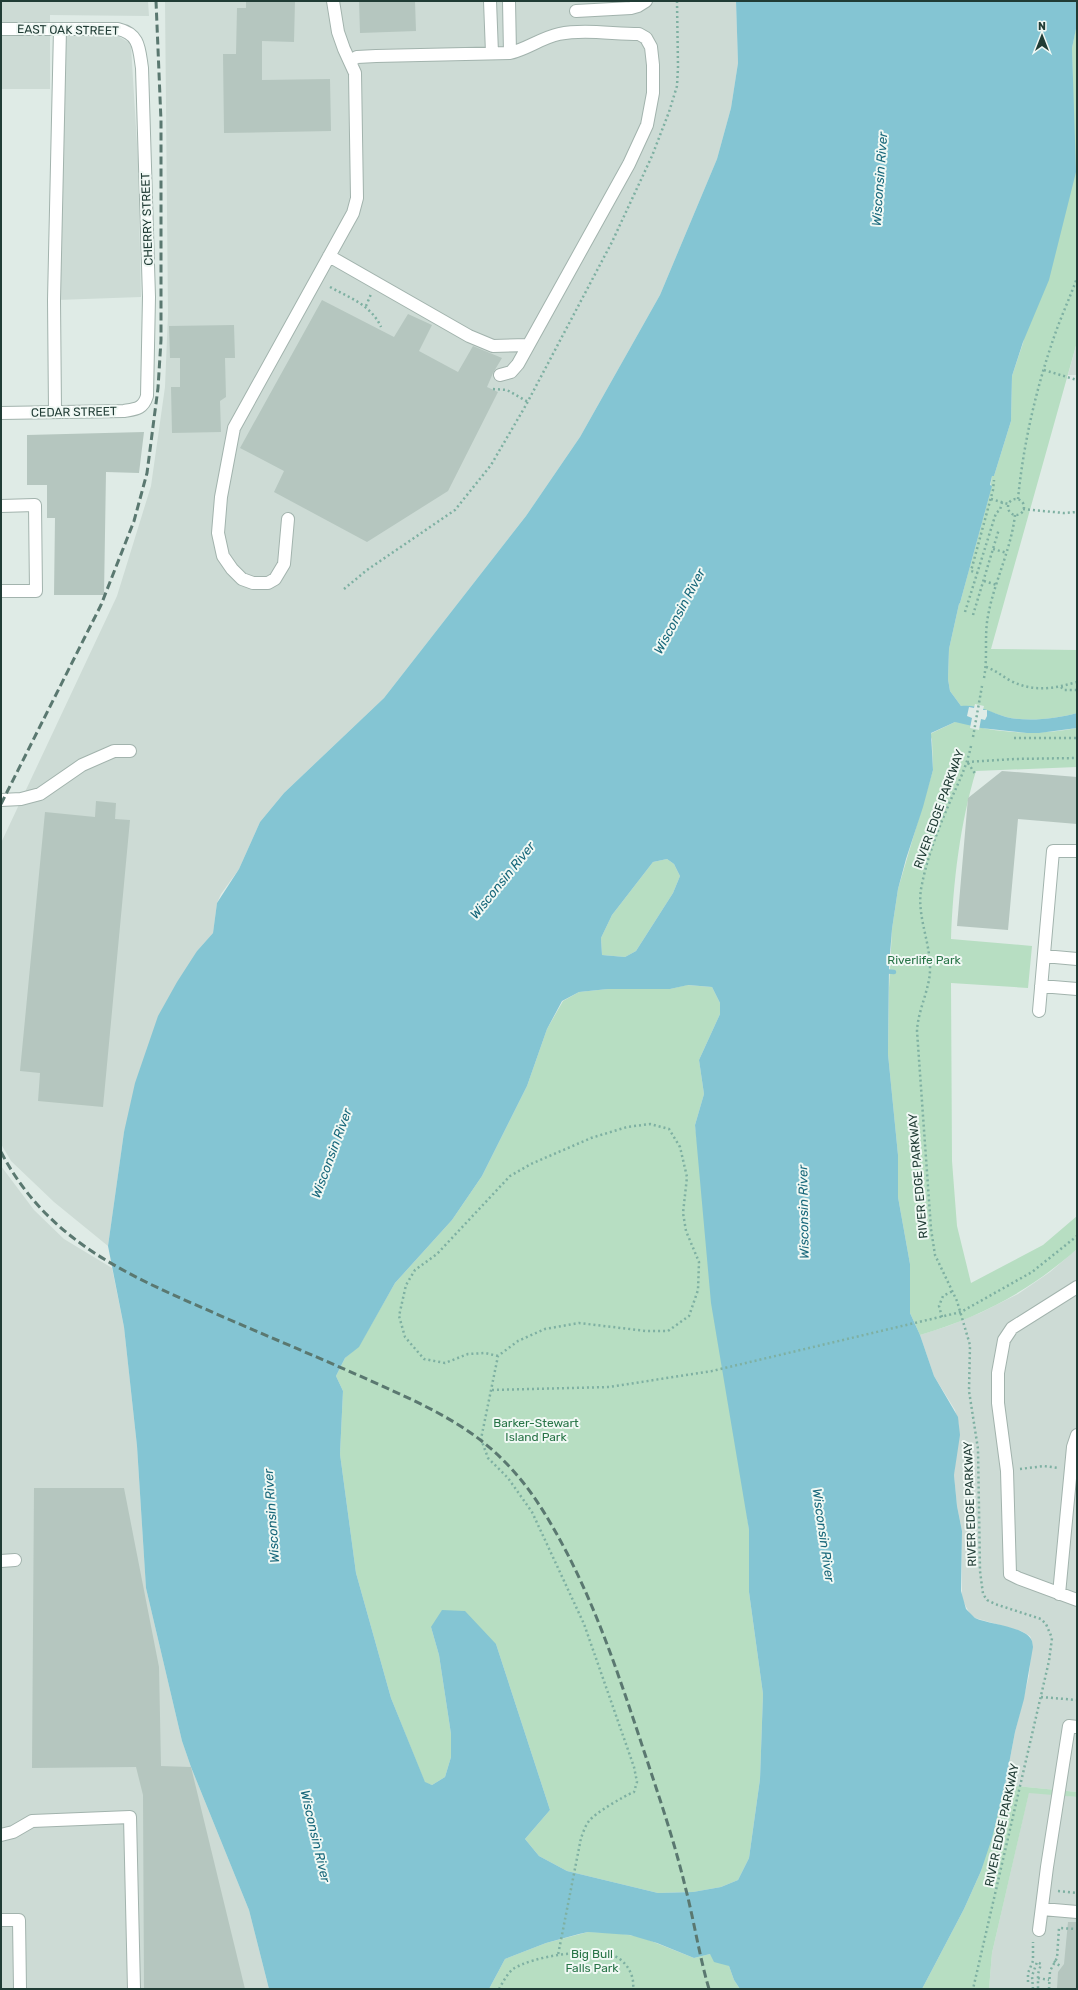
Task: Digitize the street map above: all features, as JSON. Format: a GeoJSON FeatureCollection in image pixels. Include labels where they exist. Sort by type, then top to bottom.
{"type":"FeatureCollection","features":[{"type":"Feature","properties":{"kind":"street"},"geometry":{"type":"LineString","coordinates":[[288,519],[284,564],[275,579],[268,583],[253,582],[242,579],[232,569],[223,556],[218,533],[221,497],[230,442],[234,428],[353,213],[357,198],[355,73],[338,32],[333,1]]}},
{"type":"Feature","properties":{"kind":"street"},"geometry":{"type":"LineString","coordinates":[[490,1],[492,53]]}},
{"type":"Feature","properties":{"kind":"street"},"geometry":{"type":"LineString","coordinates":[[509,1],[510,52]]}},
{"type":"Feature","properties":{"kind":"street"},"geometry":{"type":"LineString","coordinates":[[576,11],[631,8],[646,1]]}},
{"type":"Feature","properties":{"kind":"street","name":"EAST OAK STREET"},"geometry":{"type":"LineString","coordinates":[[1,29],[118,29],[128,31],[133,35]]}},
{"type":"Feature","properties":{"kind":"street"},"geometry":{"type":"LineString","coordinates":[[55,412],[54,300],[60,29]]}},
{"type":"Feature","properties":{"kind":"street"},"geometry":{"type":"LineString","coordinates":[[350,61],[357,58],[376,56],[510,52],[520,50],[546,38],[571,32],[639,34],[646,38],[650,47],[654,65],[653,93],[647,125],[629,164],[528,345],[513,370],[500,375]]}},
{"type":"Feature","properties":{"kind":"street","name":"CHERRY STREET"},"geometry":{"type":"LineString","coordinates":[[133,35],[139,47],[142,68],[149,289],[148,396],[145,404]]}},
{"type":"Feature","properties":{"kind":"street"},"geometry":{"type":"LineString","coordinates":[[329,256],[469,336],[493,346],[528,345]]}},
{"type":"Feature","properties":{"kind":"street","name":"CEDAR STREET"},"geometry":{"type":"LineString","coordinates":[[1,413],[124,411],[139,408],[145,404]]}},
{"type":"Feature","properties":{"kind":"street"},"geometry":{"type":"LineString","coordinates":[[1,506],[35,505],[36,575],[36,590],[1,591]]}},
{"type":"Feature","properties":{"kind":"street"},"geometry":{"type":"LineString","coordinates":[[1,800],[21,799],[40,794],[82,765],[114,751],[130,751]]}},
{"type":"Feature","properties":{"kind":"street"},"geometry":{"type":"LineString","coordinates":[[1040,1011],[1053,851],[1077,851]]}},
{"type":"Feature","properties":{"kind":"street"},"geometry":{"type":"LineString","coordinates":[[1044,956],[1077,959]]}},
{"type":"Feature","properties":{"kind":"street"},"geometry":{"type":"LineString","coordinates":[[1042,986],[1077,989]]}},
{"type":"Feature","properties":{"kind":"street"},"geometry":{"type":"LineString","coordinates":[[1077,1287],[1012,1328],[1004,1340],[998,1373],[999,1411],[1007,1471],[1010,1574],[1077,1600]]}},
{"type":"Feature","properties":{"kind":"street"},"geometry":{"type":"LineString","coordinates":[[1060,1594],[1072,1447],[1077,1435]]}},
{"type":"Feature","properties":{"kind":"street"},"geometry":{"type":"LineString","coordinates":[[1,1561],[15,1560]]}},
{"type":"Feature","properties":{"kind":"street"},"geometry":{"type":"LineString","coordinates":[[1036,1935],[1042,1909],[1069,1726],[1077,1727]]}},
{"type":"Feature","properties":{"kind":"street"},"geometry":{"type":"LineString","coordinates":[[1,1835],[13,1832],[32,1821],[130,1817],[134,1989]]}},
{"type":"Feature","properties":{"kind":"street"},"geometry":{"type":"LineString","coordinates":[[1042,1909],[1077,1912]]}},
{"type":"Feature","properties":{"kind":"street"},"geometry":{"type":"LineString","coordinates":[[1,1920],[19,1920],[20,1989]]}},
{"type":"Feature","properties":{"kind":"path"},"geometry":{"type":"LineString","coordinates":[[1018,499],[1030,422],[1057,329],[1077,278]]}},
{"type":"Feature","properties":{"kind":"path"},"geometry":{"type":"LineString","coordinates":[[330,287],[366,306],[372,312],[381,327]]}},
{"type":"Feature","properties":{"kind":"path"},"geometry":{"type":"LineString","coordinates":[[366,306],[370,296]]}},
{"type":"Feature","properties":{"kind":"path"},"geometry":{"type":"LineString","coordinates":[[1044,370],[1077,380]]}},
{"type":"Feature","properties":{"kind":"path"},"geometry":{"type":"LineString","coordinates":[[493,389],[507,390],[528,402]]}},
{"type":"Feature","properties":{"kind":"path"},"geometry":{"type":"LineString","coordinates":[[978,573],[972,571],[991,499],[994,480]]}},
{"type":"Feature","properties":{"kind":"path"},"geometry":{"type":"LineString","coordinates":[[991,499],[1008,504]]}},
{"type":"Feature","properties":{"kind":"path"},"geometry":{"type":"LineString","coordinates":[[1008,504],[1011,500],[1018,499],[1024,504],[1024,509]]}},
{"type":"Feature","properties":{"kind":"path"},"geometry":{"type":"LineString","coordinates":[[965,612],[996,513],[1000,510],[1002,502]]}},
{"type":"Feature","properties":{"kind":"path"},"geometry":{"type":"LineString","coordinates":[[1008,504],[1009,511],[1015,515]]}},
{"type":"Feature","properties":{"kind":"path"},"geometry":{"type":"LineString","coordinates":[[1015,515],[1024,509],[1064,513],[1077,512]]}},
{"type":"Feature","properties":{"kind":"path"},"geometry":{"type":"LineString","coordinates":[[984,678],[986,667],[988,616],[1007,553],[1015,515]]}},
{"type":"Feature","properties":{"kind":"path"},"geometry":{"type":"LineString","coordinates":[[974,615],[999,529]]}},
{"type":"Feature","properties":{"kind":"path"},"geometry":{"type":"LineString","coordinates":[[993,549],[1007,553]]}},
{"type":"Feature","properties":{"kind":"path"},"geometry":{"type":"LineString","coordinates":[[984,582],[997,585]]}},
{"type":"Feature","properties":{"kind":"path"},"geometry":{"type":"LineString","coordinates":[[986,667],[1027,687],[1044,689],[1061,687],[1077,682]]}},
{"type":"Feature","properties":{"kind":"path","name":"RIVER EDGE PARKWAY"},"geometry":{"type":"LineString","coordinates":[[973,737],[982,686]]}},
{"type":"Feature","properties":{"kind":"path"},"geometry":{"type":"LineString","coordinates":[[1061,687],[1064,690],[1077,690]]}},
{"type":"Feature","properties":{"kind":"path"},"geometry":{"type":"LineString","coordinates":[[1014,738],[1077,738]]}},
{"type":"Feature","properties":{"kind":"path","name":"RIVER EDGE PARKWAY"},"geometry":{"type":"LineString","coordinates":[[971,746],[967,762],[932,846],[919,902],[920,914],[928,944],[930,963],[928,982],[918,1016],[917,1031],[931,1230],[935,1255],[953,1291],[961,1312],[971,1350],[969,1391],[978,1449],[982,1590],[985,1598],[990,1602],[1038,1617],[1046,1624],[1051,1634],[1052,1647],[1015,1802],[974,1989]]}},
{"type":"Feature","properties":{"kind":"path"},"geometry":{"type":"LineString","coordinates":[[967,762],[1014,759],[1077,758]]}},
{"type":"Feature","properties":{"kind":"path"},"geometry":{"type":"LineString","coordinates":[[967,762],[976,775]]}},
{"type":"Feature","properties":{"kind":"path"},"geometry":{"type":"LineString","coordinates":[[498,1356],[485,1353],[468,1354],[445,1363],[424,1359],[405,1337],[399,1316],[406,1285],[415,1270],[437,1254],[510,1176],[530,1164],[591,1138],[627,1128],[650,1124],[670,1129],[680,1147],[687,1178],[683,1213],[686,1230],[699,1262],[698,1290],[689,1316],[668,1331],[646,1331],[579,1324],[545,1329],[518,1341],[498,1356],[481,1439],[488,1458],[508,1478],[532,1512],[584,1624],[636,1774],[637,1782],[634,1792],[625,1795],[589,1820],[581,1838],[558,1955]]}},
{"type":"Feature","properties":{"kind":"path"},"geometry":{"type":"LineString","coordinates":[[492,1390],[609,1387],[712,1371],[961,1312],[1032,1272],[1077,1236]]}},
{"type":"Feature","properties":{"kind":"path"},"geometry":{"type":"LineString","coordinates":[[942,1317],[939,1306],[943,1296],[953,1291]]}},
{"type":"Feature","properties":{"kind":"path"},"geometry":{"type":"LineString","coordinates":[[1017,1469],[1037,1467],[1061,1468]]}},
{"type":"Feature","properties":{"kind":"path"},"geometry":{"type":"LineString","coordinates":[[1041,1696],[1077,1700]]}},
{"type":"Feature","properties":{"kind":"path"},"geometry":{"type":"LineString","coordinates":[[1054,1890],[1077,1892]]}},
{"type":"Feature","properties":{"kind":"path"},"geometry":{"type":"LineString","coordinates":[[1049,1989],[1050,1968],[1057,1958],[1060,1928],[1077,1929]]}},
{"type":"Feature","properties":{"kind":"path"},"geometry":{"type":"LineString","coordinates":[[1028,1982],[1033,1961],[1036,1935]]}},
{"type":"Feature","properties":{"kind":"path"},"geometry":{"type":"LineString","coordinates":[[499,1989],[510,1972],[517,1967],[537,1959],[558,1955],[600,1954],[616,1957],[630,1972],[633,1981],[633,1989]]}},
{"type":"Feature","properties":{"kind":"path"},"geometry":{"type":"LineString","coordinates":[[1054,1961],[1061,1967]]}},
{"type":"Feature","properties":{"kind":"path"},"geometry":{"type":"LineString","coordinates":[[1033,1989],[1032,1978],[1037,1962],[1042,1964],[1038,1978],[1038,1989]]}},
{"type":"Feature","properties":{"kind":"path"},"geometry":{"type":"LineString","coordinates":[[1038,1978],[1049,1980]]}},
{"type":"Feature","properties":{"kind":"shaded area"},"geometry":{"type":"Polygon","coordinates":[[[1,1],[148,1],[149,16],[50,15],[50,89],[1,89],[1,1]]]}},
{"type":"Feature","properties":{"kind":"shaded area"},"geometry":{"type":"Polygon","coordinates":[[[165,1],[736,1],[738,63],[731,108],[717,159],[660,295],[580,437],[526,516],[384,698],[284,793],[260,822],[239,869],[221,894],[217,903],[213,933],[197,951],[124,1132],[108,1246],[54,1202],[11,1161],[1,1144],[1,843],[117,596],[151,486],[165,387],[168,314],[165,1]]]}},
{"type":"Feature","properties":{"kind":"shaded area"},"geometry":{"type":"Polygon","coordinates":[[[63,36],[118,36],[128,42],[131,46],[138,161],[141,297],[57,300],[63,36]]]}},
{"type":"Feature","properties":{"kind":"shaded area"},"geometry":{"type":"Polygon","coordinates":[[[1077,342],[1077,375],[1068,375],[1077,342]]]}},
{"type":"Feature","properties":{"kind":"shaded area"},"geometry":{"type":"Polygon","coordinates":[[[1,1166],[34,1210],[64,1239],[112,1268],[124,1327],[137,1446],[146,1588],[182,1741],[191,1767],[249,1910],[269,1989],[1,1989],[1,1166]]]}},
{"type":"Feature","properties":{"kind":"shaded area"},"geometry":{"type":"Polygon","coordinates":[[[1077,1249],[1077,1792],[1005,1785],[1015,1732],[1029,1676],[1032,1641],[1030,1636],[1021,1631],[975,1618],[970,1614],[962,1599],[962,1531],[957,1506],[954,1475],[959,1425],[955,1410],[934,1376],[920,1335],[980,1313],[1018,1294],[1050,1272],[1077,1249]]]}},
{"type":"Feature","properties":{"kind":"shaded area"},"geometry":{"type":"Polygon","coordinates":[[[1029,1792],[1077,1797],[1077,1989],[989,1989],[992,1953],[1029,1792]]]}},
{"type":"Feature","properties":{"kind":"green space"},"geometry":{"type":"Polygon","coordinates":[[[1077,22],[1077,342],[991,649],[1077,650],[1077,713],[1060,717],[1032,720],[1014,719],[979,708],[961,706],[950,691],[948,679],[949,649],[959,604],[989,496],[992,476],[994,476],[1011,421],[1012,376],[1023,343],[1073,91],[1072,48],[1077,22]]]}},
{"type":"Feature","properties":{"kind":"green space","name":"Riverlife Park"},"geometry":{"type":"Polygon","coordinates":[[[955,722],[1010,732],[1044,732],[1077,728],[1077,767],[976,771],[970,791],[958,854],[951,939],[1032,946],[1028,988],[951,983],[952,1161],[957,1226],[971,1283],[1043,1245],[1077,1216],[1077,1249],[1041,1278],[1003,1301],[964,1320],[920,1335],[910,1313],[910,1264],[898,1197],[898,1155],[888,1054],[892,929],[898,889],[933,770],[932,740],[930,734],[955,722]]]}},
{"type":"Feature","properties":{"kind":"green space"},"geometry":{"type":"Polygon","coordinates":[[[667,859],[674,864],[680,876],[673,893],[636,951],[625,957],[602,955],[601,938],[612,915],[653,862],[667,859]]]}},
{"type":"Feature","properties":{"kind":"green space","name":"Barker-Stewart Island Park"},"geometry":{"type":"Polygon","coordinates":[[[687,985],[712,987],[720,1003],[720,1014],[699,1060],[704,1094],[695,1125],[749,1530],[749,1592],[763,1694],[760,1779],[749,1858],[738,1880],[721,1887],[693,1892],[658,1893],[567,1871],[539,1856],[525,1839],[550,1810],[496,1644],[431,1627],[439,1655],[451,1734],[451,1757],[445,1777],[432,1785],[425,1783],[391,1698],[356,1573],[340,1454],[343,1391],[336,1376],[345,1358],[359,1346],[395,1283],[452,1220],[482,1176],[527,1086],[547,1029],[563,1001],[579,992],[608,989],[670,989],[687,985]]]}},
{"type":"Feature","properties":{"kind":"green space"},"geometry":{"type":"Polygon","coordinates":[[[1005,1785],[1077,1792],[1077,1797],[1029,1793],[992,1953],[989,1989],[922,1989],[964,1909],[981,1871],[1005,1785]]]}},
{"type":"Feature","properties":{"kind":"green space","name":"Big Bull Falls Park"},"geometry":{"type":"Polygon","coordinates":[[[588,1932],[617,1933],[641,1937],[694,1958],[710,1954],[729,1966],[734,1980],[740,1989],[489,1989],[505,1959],[546,1943],[588,1932]]]}},
{"type":"Feature","properties":{"kind":"water","name":"Wisconsin River"},"geometry":{"type":"Polygon","coordinates":[[[736,1],[1076,1],[1077,24],[1072,48],[1076,172],[1049,280],[1023,342],[1012,376],[1011,421],[994,476],[992,476],[990,485],[992,486],[959,604],[949,649],[948,679],[950,691],[961,706],[978,707],[1014,719],[1032,720],[1060,717],[1077,713],[1077,728],[1027,733],[981,728],[955,722],[931,733],[933,770],[898,889],[892,929],[889,966],[888,1054],[898,1155],[898,1197],[910,1264],[910,1313],[920,1335],[934,1376],[958,1417],[960,1435],[954,1475],[957,1506],[962,1531],[961,1591],[966,1609],[975,1618],[1007,1626],[1023,1632],[1032,1641],[1033,1647],[1024,1699],[1015,1732],[1005,1785],[992,1838],[981,1871],[964,1909],[922,1989],[740,1989],[734,1980],[729,1966],[714,1962],[710,1954],[694,1958],[657,1943],[630,1935],[588,1932],[546,1943],[505,1959],[489,1989],[269,1989],[249,1910],[191,1767],[182,1741],[146,1588],[137,1446],[124,1327],[108,1246],[124,1132],[135,1083],[158,1016],[177,982],[197,951],[213,933],[217,903],[239,869],[260,822],[284,793],[384,698],[526,516],[580,437],[660,295],[717,159],[731,108],[738,63],[736,1]],[[667,859],[653,862],[612,915],[601,938],[602,955],[625,957],[636,951],[673,893],[680,876],[674,864],[667,859]],[[688,985],[670,989],[608,989],[579,992],[562,1001],[547,1029],[527,1086],[482,1176],[452,1220],[395,1283],[359,1347],[345,1358],[336,1376],[343,1391],[340,1454],[356,1573],[391,1698],[425,1782],[432,1785],[445,1777],[451,1757],[451,1734],[439,1655],[431,1627],[442,1610],[465,1611],[496,1644],[550,1810],[525,1839],[539,1856],[567,1871],[658,1893],[693,1892],[721,1887],[738,1880],[749,1858],[760,1779],[763,1694],[749,1592],[749,1530],[711,1303],[695,1125],[704,1094],[699,1060],[720,1014],[720,1003],[712,987],[688,985]]]}},
{"type":"Feature","properties":{"kind":"pier"},"geometry":{"type":"Polygon","coordinates":[[[975,704],[984,706],[983,710],[987,710],[985,720],[981,719],[979,730],[970,728],[972,718],[967,716],[969,707],[974,708],[975,704]]]}},
{"type":"Feature","properties":{"kind":"building"},"geometry":{"type":"Polygon","coordinates":[[[246,1],[295,1],[294,42],[262,41],[262,80],[330,79],[331,131],[224,133],[223,54],[236,54],[237,8],[246,8],[246,1]]]}},
{"type":"Feature","properties":{"kind":"building"},"geometry":{"type":"Polygon","coordinates":[[[359,1],[415,1],[416,31],[360,33],[359,1]]]}},
{"type":"Feature","properties":{"kind":"building"},"geometry":{"type":"Polygon","coordinates":[[[322,300],[394,337],[408,314],[432,325],[419,351],[458,372],[473,346],[502,358],[487,387],[498,392],[448,491],[367,542],[274,492],[284,471],[240,448],[322,300]]]}},
{"type":"Feature","properties":{"kind":"building"},"geometry":{"type":"Polygon","coordinates":[[[234,325],[235,358],[225,358],[226,397],[220,401],[221,432],[172,433],[171,387],[180,387],[180,358],[170,358],[169,326],[234,325]]]}},
{"type":"Feature","properties":{"kind":"building"},"geometry":{"type":"Polygon","coordinates":[[[144,432],[139,473],[106,472],[104,595],[54,595],[55,518],[47,518],[47,485],[27,485],[27,435],[144,432]]]}},
{"type":"Feature","properties":{"kind":"building"},"geometry":{"type":"Polygon","coordinates":[[[1002,771],[1077,777],[1077,824],[1018,819],[1008,930],[957,926],[968,798],[1002,771]]]}},
{"type":"Feature","properties":{"kind":"building"},"geometry":{"type":"Polygon","coordinates":[[[96,801],[116,803],[115,819],[130,820],[103,1107],[38,1101],[40,1073],[20,1071],[45,812],[95,817],[96,801]]]}},
{"type":"Feature","properties":{"kind":"building"},"geometry":{"type":"Polygon","coordinates":[[[34,1488],[124,1488],[159,1667],[161,1766],[191,1767],[245,1989],[144,1989],[143,1795],[136,1767],[32,1768],[34,1488]]]}},
{"type":"Feature","properties":{"kind":"building"},"geometry":{"type":"Polygon","coordinates":[[[1068,1922],[1077,1922],[1077,1989],[1057,1989],[1058,1972],[1064,1964],[1068,1922]]]}},
{"type":"Feature","properties":{"kind":"waterway"},"geometry":{"type":"LineString","coordinates":[[883,971],[894,972]]}},
{"type":"Feature","properties":{"kind":"railway"},"geometry":{"type":"LineString","coordinates":[[1,804],[101,605],[134,521],[147,473],[158,388],[161,340],[161,121],[156,1]]}},
{"type":"Feature","properties":{"kind":"railway"},"geometry":{"type":"LineString","coordinates":[[1,1152],[21,1185],[44,1212],[70,1236],[99,1256],[161,1289],[361,1376],[429,1408],[461,1426],[476,1437],[514,1471],[539,1504],[567,1553],[589,1599],[607,1645],[640,1739],[675,1849],[709,1989]]}}]}
